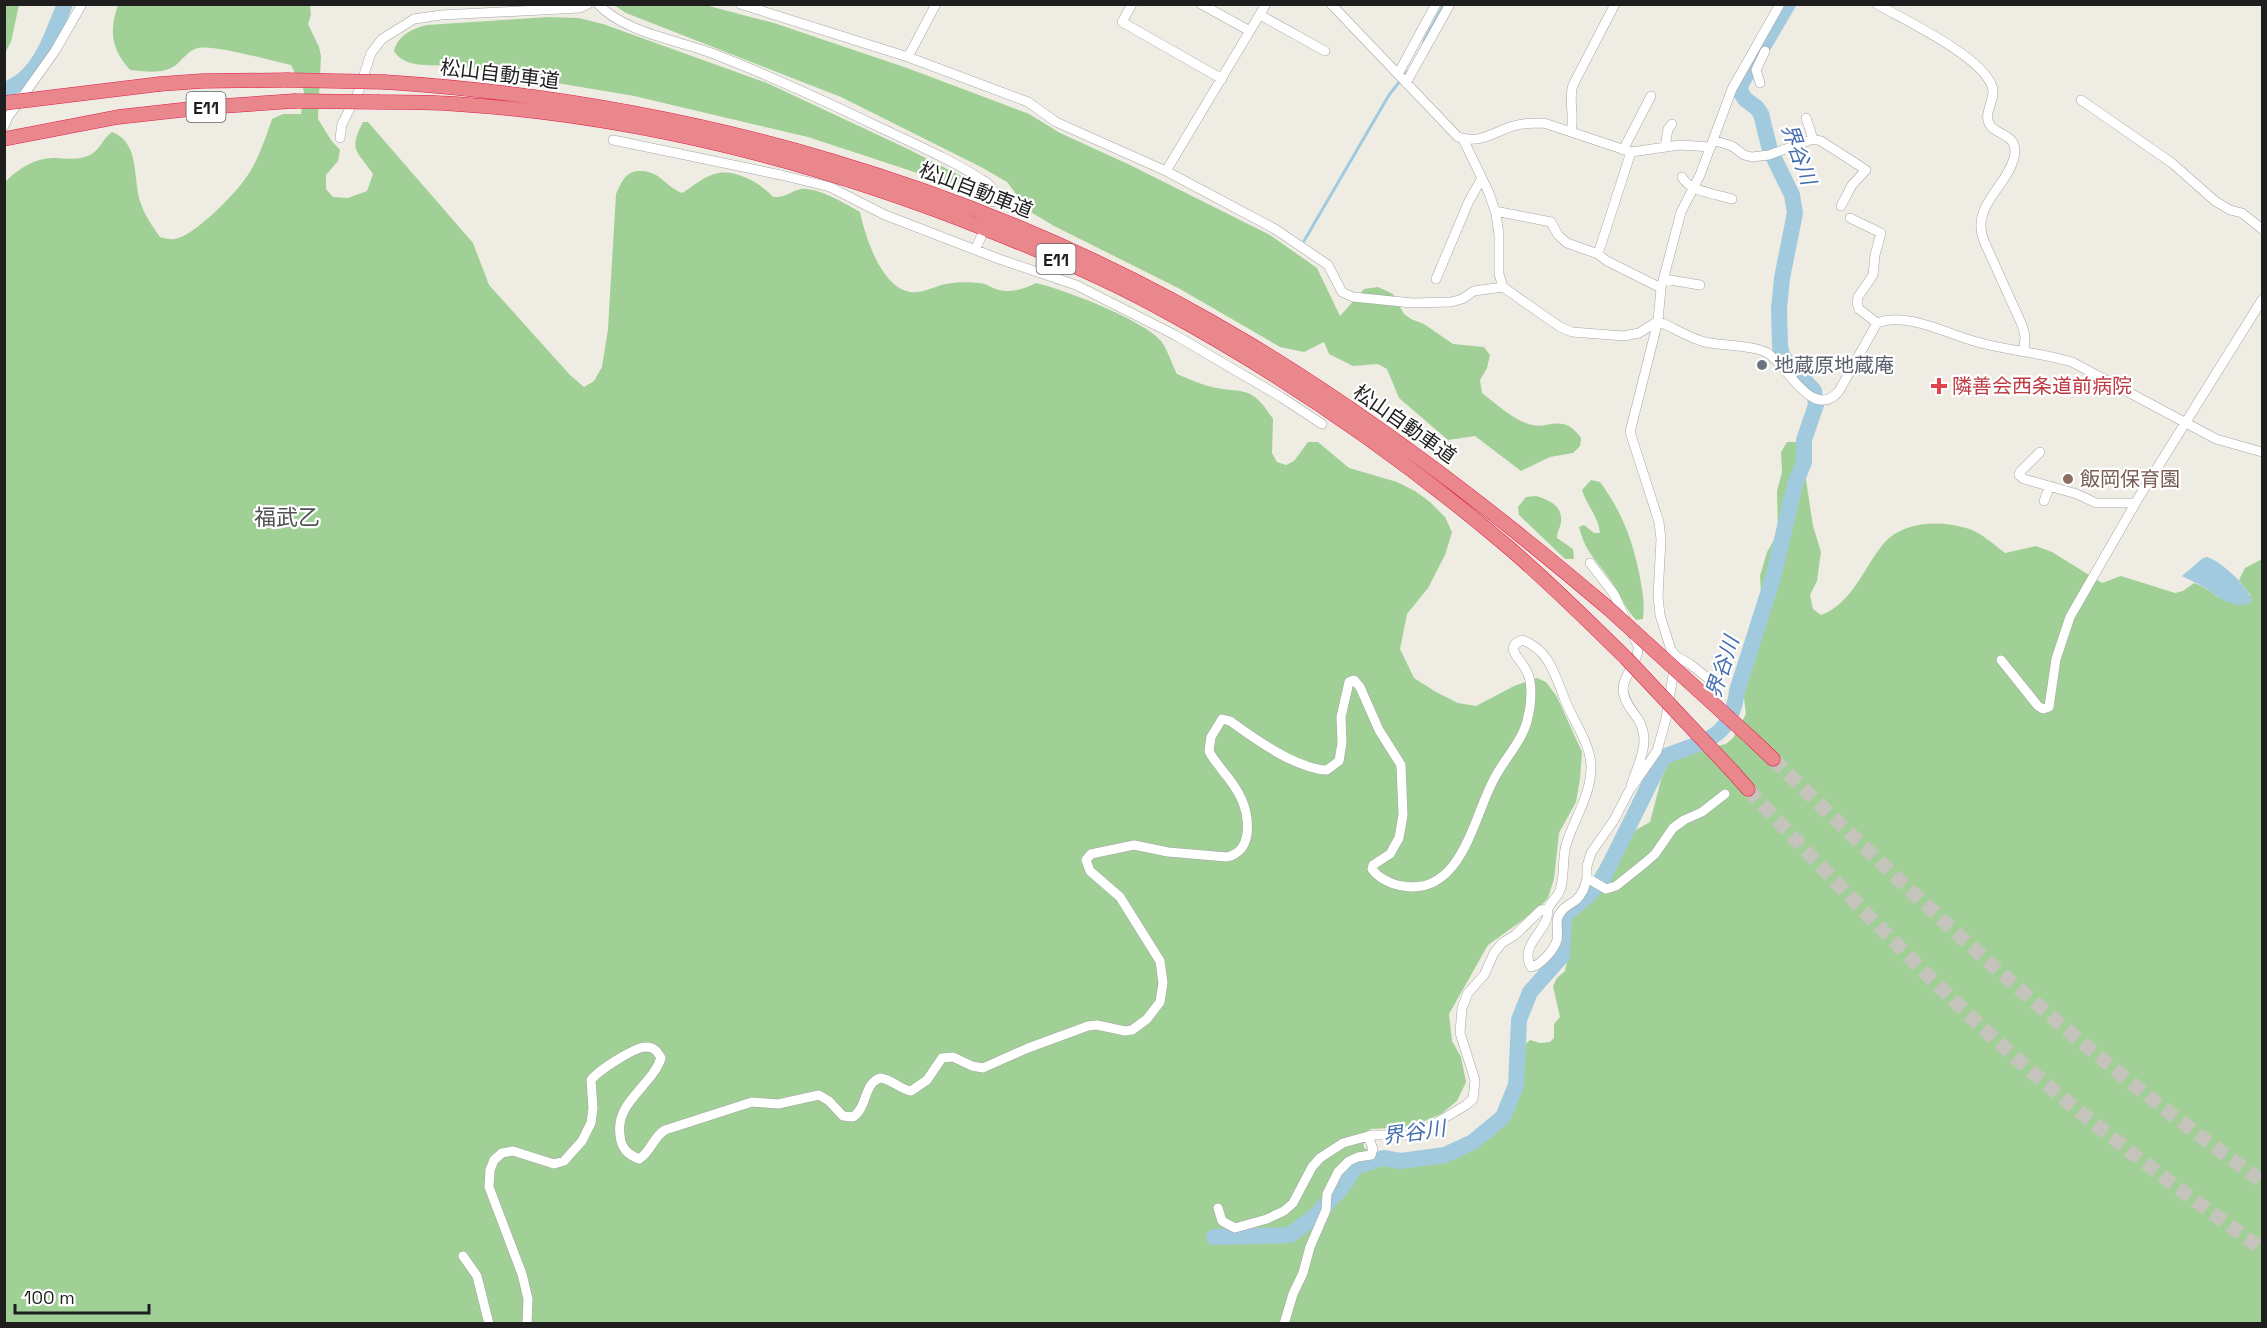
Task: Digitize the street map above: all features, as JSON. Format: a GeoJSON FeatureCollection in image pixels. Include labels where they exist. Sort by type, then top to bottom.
{"type":"FeatureCollection","features":[{"type":"Feature","properties":{"kind":"highway","name":"松山自動車道"},"geometry":{"type":"LineString","coordinates":[[4,103],[202,81],[385,82],[459,87],[596,106],[702,126],[855,167],[928,192],[1026,231],[1114,271],[1245,341],[1288,368],[1430,464],[1548,556],[1773,759]]}},
{"type":"Feature","properties":{"kind":"highway","name":"松山自動車道"},"geometry":{"type":"LineString","coordinates":[[4,139],[118,117],[208,107],[294,101],[457,104],[618,124],[726,146],[809,167],[879,189],[1040,252],[1166,311],[1240,355],[1362,434],[1510,548],[1552,586],[1626,658],[1748,789]]}},
{"type":"Feature","properties":{"kind":"street"},"geometry":{"type":"LineString","coordinates":[[4,126],[55,51],[82,4]]}},
{"type":"Feature","properties":{"kind":"street"},"geometry":{"type":"LineString","coordinates":[[340,138],[342,124],[358,93],[371,53],[382,39],[414,19],[441,15],[580,8],[588,4]]}},
{"type":"Feature","properties":{"kind":"street"},"geometry":{"type":"LineString","coordinates":[[598,4],[604,12],[623,23],[714,54],[835,106],[915,144],[987,183],[996,195],[993,202]]}},
{"type":"Feature","properties":{"kind":"street"},"geometry":{"type":"LineString","coordinates":[[740,4],[908,57],[1028,102],[1056,122],[1166,171],[1275,229],[1323,260],[1342,292],[1353,297],[1412,303],[1451,302],[1462,299],[1474,291],[1503,287]]}},
{"type":"Feature","properties":{"kind":"street"},"geometry":{"type":"LineString","coordinates":[[908,57],[936,4]]}},
{"type":"Feature","properties":{"kind":"street"},"geometry":{"type":"LineString","coordinates":[[1131,4],[1122,22],[1222,79]]}},
{"type":"Feature","properties":{"kind":"street"},"geometry":{"type":"LineString","coordinates":[[1201,4],[1250,31]]}},
{"type":"Feature","properties":{"kind":"street"},"geometry":{"type":"LineString","coordinates":[[1166,171],[1266,4]]}},
{"type":"Feature","properties":{"kind":"street"},"geometry":{"type":"LineString","coordinates":[[1331,4],[1453,132],[1464,139],[1480,140],[1509,127],[1544,123],[1627,151],[1712,143],[1732,146],[1744,155],[1752,157],[1772,154],[1814,139],[1821,141],[1866,170],[1852,186],[1841,206]]}},
{"type":"Feature","properties":{"kind":"street"},"geometry":{"type":"LineString","coordinates":[[1402,79],[1436,4]]}},
{"type":"Feature","properties":{"kind":"street"},"geometry":{"type":"LineString","coordinates":[[1402,79],[1450,4]]}},
{"type":"Feature","properties":{"kind":"street"},"geometry":{"type":"LineString","coordinates":[[1571,132],[1573,85],[1615,4]]}},
{"type":"Feature","properties":{"kind":"street"},"geometry":{"type":"LineString","coordinates":[[1751,67],[1780,4]]}},
{"type":"Feature","properties":{"kind":"street"},"geometry":{"type":"LineString","coordinates":[[1877,4],[1971,61],[1993,87],[1994,96],[1988,122],[1992,128],[2007,135],[2012,142],[2014,158],[2009,171],[1987,204],[1980,227],[2022,326],[2025,336],[2024,351]]}},
{"type":"Feature","properties":{"kind":"street"},"geometry":{"type":"LineString","coordinates":[[1260,15],[1325,51]]}},
{"type":"Feature","properties":{"kind":"street"},"geometry":{"type":"LineString","coordinates":[[1714,683],[1671,650],[1660,615],[1658,596],[1661,539],[1659,522],[1630,432],[1658,321],[1663,283],[1681,212],[1712,143],[1732,89],[1765,51]]}},
{"type":"Feature","properties":{"kind":"street"},"geometry":{"type":"LineString","coordinates":[[1751,67],[1760,83]]}},
{"type":"Feature","properties":{"kind":"street"},"geometry":{"type":"LineString","coordinates":[[1598,254],[1606,235],[1627,151],[1650,96]]}},
{"type":"Feature","properties":{"kind":"street"},"geometry":{"type":"LineString","coordinates":[[2081,100],[2172,163],[2215,201],[2229,210],[2242,213],[2262,229]]}},
{"type":"Feature","properties":{"kind":"street"},"geometry":{"type":"LineString","coordinates":[[1806,118],[1814,139]]}},
{"type":"Feature","properties":{"kind":"street"},"geometry":{"type":"LineString","coordinates":[[1665,147],[1668,129],[1672,124]]}},
{"type":"Feature","properties":{"kind":"street"},"geometry":{"type":"LineString","coordinates":[[1464,139],[1495,211],[1499,235],[1499,274],[1503,287],[1560,327],[1572,332],[1624,336],[1638,333],[1658,321]]}},
{"type":"Feature","properties":{"kind":"street"},"geometry":{"type":"LineString","coordinates":[[613,140],[780,175],[830,188],[885,215],[975,250],[1076,285],[1175,334],[1322,424]]}},
{"type":"Feature","properties":{"kind":"street"},"geometry":{"type":"LineString","coordinates":[[1682,177],[1693,188],[1732,199]]}},
{"type":"Feature","properties":{"kind":"street"},"geometry":{"type":"LineString","coordinates":[[1436,279],[1469,201],[1482,178]]}},
{"type":"Feature","properties":{"kind":"street"},"geometry":{"type":"LineString","coordinates":[[1495,211],[1551,222],[1558,236],[1567,243],[1663,283],[1700,285]]}},
{"type":"Feature","properties":{"kind":"street"},"geometry":{"type":"LineString","coordinates":[[1850,218],[1881,233],[1873,275],[1858,297],[1857,303],[1859,309],[1877,323],[1913,322],[1980,343],[2072,362],[2216,439],[2262,452]]}},
{"type":"Feature","properties":{"kind":"street"},"geometry":{"type":"LineString","coordinates":[[975,250],[981,237]]}},
{"type":"Feature","properties":{"kind":"street"},"geometry":{"type":"LineString","coordinates":[[2001,660],[2038,706],[2043,709],[2049,707],[2056,659],[2070,617],[2135,503],[2262,300]]}},
{"type":"Feature","properties":{"kind":"street"},"geometry":{"type":"LineString","coordinates":[[1658,321],[1702,342],[1764,351],[1779,363],[1810,397],[1826,402],[1833,399],[1839,391],[1877,323]]}},
{"type":"Feature","properties":{"kind":"street"},"geometry":{"type":"LineString","coordinates":[[2040,452],[2020,472],[2019,475],[2024,479],[2078,494],[2096,502],[2135,503]]}},
{"type":"Feature","properties":{"kind":"street"},"geometry":{"type":"LineString","coordinates":[[2044,501],[2050,486]]}},
{"type":"Feature","properties":{"kind":"street"},"geometry":{"type":"LineString","coordinates":[[527,1323],[528,1299],[522,1274],[489,1187],[490,1170],[494,1160],[502,1153],[513,1150],[554,1164],[564,1161],[582,1141],[591,1123],[594,1108],[591,1080],[604,1069],[634,1051],[649,1047],[657,1050],[661,1058],[658,1066],[622,1113],[619,1122],[621,1144],[627,1152],[639,1159],[646,1154],[661,1132],[752,1102],[778,1104],[819,1095],[829,1101],[843,1116],[853,1117],[864,1105],[871,1084],[880,1078],[887,1078],[898,1087],[911,1092],[927,1080],[942,1058],[953,1057],[972,1066],[983,1068],[1079,1029],[1097,1025],[1125,1031],[1148,1019],[1155,1010],[1162,993],[1160,961],[1120,897],[1090,871],[1086,860],[1091,854],[1134,845],[1168,852],[1227,857],[1241,849],[1247,833],[1246,810],[1237,789],[1209,751],[1210,737],[1222,719],[1230,721],[1275,751],[1318,769],[1327,770],[1336,765],[1341,755],[1341,717],[1349,682],[1354,680],[1360,687],[1379,730],[1401,765],[1403,815],[1399,838],[1390,854],[1373,865],[1372,869],[1384,879],[1399,886],[1414,888],[1430,885],[1441,879],[1459,857],[1493,780],[1524,730],[1529,716],[1529,676],[1513,649],[1515,644],[1522,640],[1529,642],[1547,658],[1587,748],[1592,765],[1587,797],[1565,847],[1560,890],[1547,909],[1547,918],[1530,948],[1528,957],[1531,967],[1540,963],[1557,941],[1557,920],[1560,913],[1577,899],[1588,880],[1587,866],[1591,853],[1614,820],[1629,791],[1644,750],[1645,737],[1641,724],[1623,691],[1624,682],[1638,654],[1638,646],[1614,594],[1590,563]]}},
{"type":"Feature","properties":{"kind":"street"},"geometry":{"type":"LineString","coordinates":[[1629,791],[1657,751],[1666,719],[1676,656]]}},
{"type":"Feature","properties":{"kind":"street"},"geometry":{"type":"LineString","coordinates":[[1588,880],[1606,889],[1616,886],[1654,854],[1673,828],[1684,819],[1701,812],[1725,794]]}},
{"type":"Feature","properties":{"kind":"street"},"geometry":{"type":"LineString","coordinates":[[1218,1208],[1222,1221],[1235,1228],[1267,1219],[1293,1203],[1305,1178],[1320,1158],[1343,1143],[1368,1136],[1409,1135],[1423,1131],[1473,1099],[1475,1080],[1460,1033],[1462,1008],[1468,993],[1484,975],[1494,953],[1502,943],[1515,935],[1541,910],[1547,909]]}},
{"type":"Feature","properties":{"kind":"street"},"geometry":{"type":"LineString","coordinates":[[1284,1323],[1310,1247],[1326,1210],[1327,1194],[1338,1172],[1349,1161],[1371,1155],[1372,1149],[1368,1136]]}},
{"type":"Feature","properties":{"kind":"street"},"geometry":{"type":"LineString","coordinates":[[464,1256],[477,1276],[489,1323]]}},
{"type":"Feature","properties":{"kind":"green space"},"geometry":{"type":"Polygon","coordinates":[[[5,4],[19,5],[11,42],[5,53],[5,4]]]}},
{"type":"Feature","properties":{"kind":"green space"},"geometry":{"type":"Polygon","coordinates":[[[118,5],[310,5],[311,15],[308,24],[321,56],[318,119],[340,150],[338,161],[326,175],[326,189],[333,197],[348,198],[367,191],[373,174],[359,155],[355,145],[363,122],[368,122],[473,243],[489,285],[570,375],[584,387],[594,381],[602,367],[608,329],[616,194],[623,181],[632,172],[649,172],[682,193],[709,176],[726,173],[749,179],[773,197],[808,189],[831,197],[860,212],[870,247],[883,271],[900,288],[910,292],[962,282],[981,283],[1012,291],[1036,283],[1083,298],[1121,315],[1152,333],[1161,341],[1177,374],[1208,386],[1245,392],[1258,400],[1273,419],[1272,453],[1277,462],[1286,465],[1294,461],[1308,442],[1318,442],[1349,468],[1397,482],[1430,502],[1445,517],[1452,532],[1445,555],[1428,588],[1407,614],[1400,649],[1414,678],[1458,703],[1476,706],[1514,686],[1537,678],[1546,682],[1557,697],[1582,752],[1576,802],[1559,833],[1554,879],[1548,898],[1538,909],[1488,945],[1449,1014],[1452,1041],[1461,1057],[1466,1082],[1457,1101],[1441,1114],[1411,1127],[1371,1129],[1362,1135],[1364,1148],[1401,1165],[1447,1159],[1476,1146],[1508,1119],[1520,1084],[1523,1046],[1530,1040],[1540,1043],[1550,1042],[1554,1038],[1554,1024],[1560,1017],[1553,986],[1557,978],[1565,971],[1569,953],[1569,920],[1613,843],[1650,822],[1661,780],[1670,760],[1726,744],[1733,738],[1746,714],[1743,690],[1767,612],[1761,593],[1760,576],[1767,552],[1778,533],[1777,491],[1782,472],[1781,452],[1787,442],[1796,442],[1801,447],[1813,526],[1821,552],[1817,581],[1810,595],[1813,609],[1821,615],[1832,610],[1849,594],[1884,543],[1901,530],[1923,524],[1956,525],[1977,532],[2005,553],[2036,546],[2052,552],[2102,583],[2121,576],[2175,593],[2183,591],[2194,583],[2218,597],[2251,596],[2239,580],[2245,568],[2262,559],[2262,1323],[5,1324],[5,182],[21,169],[39,160],[46,158],[76,159],[90,155],[112,132],[128,144],[132,153],[141,204],[160,237],[172,239],[182,237],[212,215],[245,179],[257,158],[272,119],[283,114],[301,114],[304,91],[291,65],[216,48],[194,49],[176,65],[165,70],[153,72],[130,70],[115,47],[113,23],[118,5]]]}},
{"type":"Feature","properties":{"kind":"green space"},"geometry":{"type":"Polygon","coordinates":[[[614,5],[705,5],[774,23],[907,68],[1029,114],[1060,133],[1128,164],[1270,235],[1317,268],[1340,316],[1364,289],[1378,287],[1393,294],[1404,314],[1424,324],[1453,344],[1484,347],[1490,355],[1487,368],[1480,380],[1482,393],[1508,414],[1526,423],[1541,426],[1567,425],[1581,438],[1580,446],[1573,453],[1550,457],[1521,471],[1475,436],[1448,440],[1399,398],[1387,369],[1378,364],[1353,366],[1329,354],[1324,342],[1304,352],[1280,347],[1180,289],[1054,226],[1029,211],[1007,182],[981,167],[841,97],[626,13],[614,5]]]}},
{"type":"Feature","properties":{"kind":"green space"},"geometry":{"type":"Polygon","coordinates":[[[548,17],[579,18],[603,24],[767,83],[971,181],[975,190],[972,191],[808,137],[634,96],[451,65],[412,63],[399,57],[394,51],[402,37],[416,28],[427,25],[548,17]]]}},
{"type":"Feature","properties":{"kind":"green space"},"geometry":{"type":"Polygon","coordinates":[[[1591,480],[1600,482],[1620,514],[1629,536],[1641,584],[1643,619],[1636,620],[1632,616],[1613,584],[1589,552],[1582,537],[1579,527],[1584,525],[1594,533],[1600,533],[1597,521],[1582,490],[1591,480]]]}},
{"type":"Feature","properties":{"kind":"green space"},"geometry":{"type":"Polygon","coordinates":[[[1536,496],[1551,502],[1558,508],[1561,523],[1557,538],[1573,549],[1574,559],[1565,559],[1519,515],[1518,507],[1526,497],[1536,496]]]}},
{"type":"Feature","properties":{"kind":"water"},"geometry":{"type":"Polygon","coordinates":[[[2207,557],[2234,575],[2246,589],[2252,601],[2240,605],[2227,602],[2182,576],[2207,557]]]}},
{"type":"Feature","properties":{"kind":"waterway"},"geometry":{"type":"LineString","coordinates":[[4,91],[22,81],[32,71],[49,44],[65,4]]}},
{"type":"Feature","properties":{"kind":"waterway"},"geometry":{"type":"LineString","coordinates":[[1424,41],[1444,4]]}},
{"type":"Feature","properties":{"kind":"waterway","name":"界谷川"},"geometry":{"type":"LineString","coordinates":[[1214,1237],[1290,1235],[1314,1217],[1340,1190],[1355,1167],[1383,1158],[1401,1161],[1445,1155],[1473,1142],[1503,1117],[1516,1085],[1519,1020],[1530,992],[1562,956],[1564,915],[1589,895],[1603,878],[1663,757],[1713,736],[1729,720],[1773,578],[1795,484],[1804,462],[1804,440],[1816,405],[1814,391],[1783,357],[1780,347],[1779,308],[1782,278],[1795,213],[1792,195],[1770,150],[1761,114],[1740,91],[1741,84],[1788,4]]}},
{"type":"Feature","properties":{"kind":"waterway"},"geometry":{"type":"LineString","coordinates":[[1304,241],[1389,95],[1408,71]]}},
{"type":"Feature","properties":{"kind":"tunnel"},"geometry":{"type":"LineString","coordinates":[[1773,759],[2009,980],[2132,1083],[2262,1181]]}},
{"type":"Feature","properties":{"kind":"tunnel"},"geometry":{"type":"LineString","coordinates":[[1748,789],[1888,935],[2008,1051],[2115,1139],[2262,1249]]}},
{"type":"Feature","properties":{"kind":"place","name":"地蔵原地蔵庵"},"geometry":{"type":"Point","coordinates":[1762,365]}},
{"type":"Feature","properties":{"kind":"place","name":"隣善会西条道前病院"},"geometry":{"type":"Point","coordinates":[1939,386]}},
{"type":"Feature","properties":{"kind":"place","name":"飯岡保育園"},"geometry":{"type":"Point","coordinates":[2068,479]}},
{"type":"Feature","properties":{"kind":"district","name":"福武乙"},"geometry":{"type":"Point","coordinates":[287,517]}}]}
